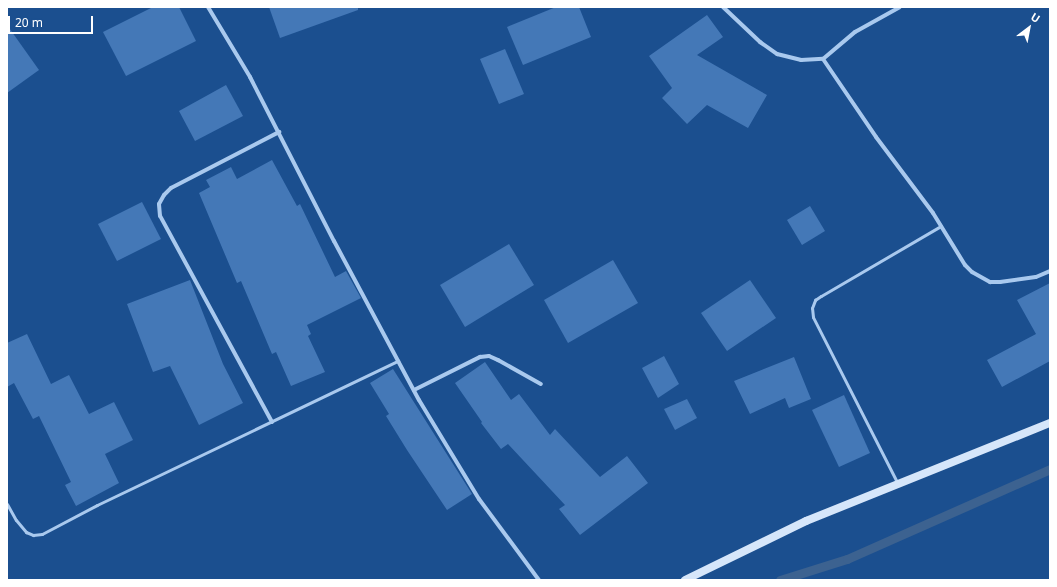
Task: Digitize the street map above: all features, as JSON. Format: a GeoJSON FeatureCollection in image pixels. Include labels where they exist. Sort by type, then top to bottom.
{"type":"FeatureCollection","features":[{"type":"Feature","properties":{"kind":"street"},"geometry":{"type":"LineString","coordinates":[[208,7],[250,77],[334,241],[414,390],[479,499],[539,580]]}},
{"type":"Feature","properties":{"kind":"street"},"geometry":{"type":"LineString","coordinates":[[723,7],[760,42],[777,54],[801,60],[823,59],[855,32],[900,7]]}},
{"type":"Feature","properties":{"kind":"street"},"geometry":{"type":"LineString","coordinates":[[823,59],[876,137],[941,226],[965,265],[980,277],[990,282],[1036,277],[1050,271]]}},
{"type":"Feature","properties":{"kind":"street"},"geometry":{"type":"LineString","coordinates":[[272,422],[160,216],[159,204],[164,195],[171,188],[279,132]]}},
{"type":"Feature","properties":{"kind":"street"},"geometry":{"type":"LineString","coordinates":[[414,390],[480,356],[489,356],[541,384]]}},
{"type":"Feature","properties":{"kind":"street"},"geometry":{"type":"LineString","coordinates":[[684,580],[806,521],[1050,423]]}},
{"type":"Feature","properties":{"kind":"lane"},"geometry":{"type":"LineString","coordinates":[[898,484],[813,317],[812,308],[815,300],[821,296],[941,226]]}},
{"type":"Feature","properties":{"kind":"lane"},"geometry":{"type":"LineString","coordinates":[[7,504],[16,520],[26,532],[33,535],[42,534],[97,505],[398,361]]}},
{"type":"Feature","properties":{"kind":"building"},"geometry":{"type":"Polygon","coordinates":[[[153,7],[179,7],[196,41],[126,76],[103,32],[153,7]]]}},
{"type":"Feature","properties":{"kind":"building"},"geometry":{"type":"Polygon","coordinates":[[[269,7],[358,7],[358,10],[280,38],[269,7]]]}},
{"type":"Feature","properties":{"kind":"building"},"geometry":{"type":"Polygon","coordinates":[[[556,7],[579,7],[591,37],[523,65],[507,27],[556,7]]]}},
{"type":"Feature","properties":{"kind":"building"},"geometry":{"type":"Polygon","coordinates":[[[707,15],[723,37],[697,55],[767,95],[748,128],[707,105],[687,124],[662,98],[672,88],[649,56],[707,15]]]}},
{"type":"Feature","properties":{"kind":"building"},"geometry":{"type":"Polygon","coordinates":[[[7,25],[39,70],[7,93],[7,25]]]}},
{"type":"Feature","properties":{"kind":"building"},"geometry":{"type":"Polygon","coordinates":[[[505,49],[524,94],[499,104],[480,59],[505,49]]]}},
{"type":"Feature","properties":{"kind":"building"},"geometry":{"type":"Polygon","coordinates":[[[226,85],[243,116],[195,141],[179,111],[226,85]]]}},
{"type":"Feature","properties":{"kind":"building"},"geometry":{"type":"Polygon","coordinates":[[[272,160],[297,206],[300,204],[335,277],[346,271],[361,298],[307,325],[311,334],[308,336],[325,372],[291,386],[276,352],[272,354],[241,281],[237,283],[199,193],[210,187],[206,180],[231,167],[237,179],[272,160]]]}},
{"type":"Feature","properties":{"kind":"building"},"geometry":{"type":"Polygon","coordinates":[[[142,202],[161,239],[117,261],[98,224],[142,202]]]}},
{"type":"Feature","properties":{"kind":"building"},"geometry":{"type":"Polygon","coordinates":[[[810,206],[825,231],[802,245],[787,220],[810,206]]]}},
{"type":"Feature","properties":{"kind":"building"},"geometry":{"type":"Polygon","coordinates":[[[509,244],[534,285],[465,327],[440,285],[509,244]]]}},
{"type":"Feature","properties":{"kind":"building"},"geometry":{"type":"Polygon","coordinates":[[[613,260],[638,303],[568,343],[544,300],[613,260]]]}},
{"type":"Feature","properties":{"kind":"building"},"geometry":{"type":"Polygon","coordinates":[[[190,280],[223,364],[243,403],[199,425],[170,366],[153,372],[127,304],[190,280]]]}},
{"type":"Feature","properties":{"kind":"building"},"geometry":{"type":"Polygon","coordinates":[[[750,280],[776,318],[727,351],[701,313],[750,280]]]}},
{"type":"Feature","properties":{"kind":"building"},"geometry":{"type":"Polygon","coordinates":[[[1050,283],[1050,361],[1002,387],[987,360],[1036,334],[1017,300],[1050,283]]]}},
{"type":"Feature","properties":{"kind":"building"},"geometry":{"type":"Polygon","coordinates":[[[27,334],[51,384],[69,375],[89,414],[114,402],[133,440],[105,454],[119,483],[76,506],[65,485],[71,482],[39,416],[33,419],[14,383],[7,387],[7,343],[27,334]]]}},
{"type":"Feature","properties":{"kind":"building"},"geometry":{"type":"Polygon","coordinates":[[[664,356],[679,384],[658,398],[642,368],[664,356]]]}},
{"type":"Feature","properties":{"kind":"building"},"geometry":{"type":"Polygon","coordinates":[[[794,357],[811,399],[789,408],[785,398],[750,414],[734,381],[794,357]]]}},
{"type":"Feature","properties":{"kind":"building"},"geometry":{"type":"Polygon","coordinates":[[[485,362],[511,400],[519,394],[550,435],[555,429],[600,477],[627,456],[648,483],[580,535],[559,509],[565,505],[508,444],[501,449],[481,423],[482,422],[455,383],[485,362]]]}},
{"type":"Feature","properties":{"kind":"building"},"geometry":{"type":"Polygon","coordinates":[[[393,369],[472,494],[447,510],[386,416],[389,414],[370,383],[393,369]]]}},
{"type":"Feature","properties":{"kind":"building"},"geometry":{"type":"Polygon","coordinates":[[[844,395],[870,453],[839,467],[812,410],[844,395]]]}},
{"type":"Feature","properties":{"kind":"building"},"geometry":{"type":"Polygon","coordinates":[[[687,399],[697,418],[675,430],[664,409],[687,399]]]}},
{"type":"Feature","properties":{"kind":"waterway"},"geometry":{"type":"LineString","coordinates":[[780,580],[847,559],[1050,469]]}}]}
